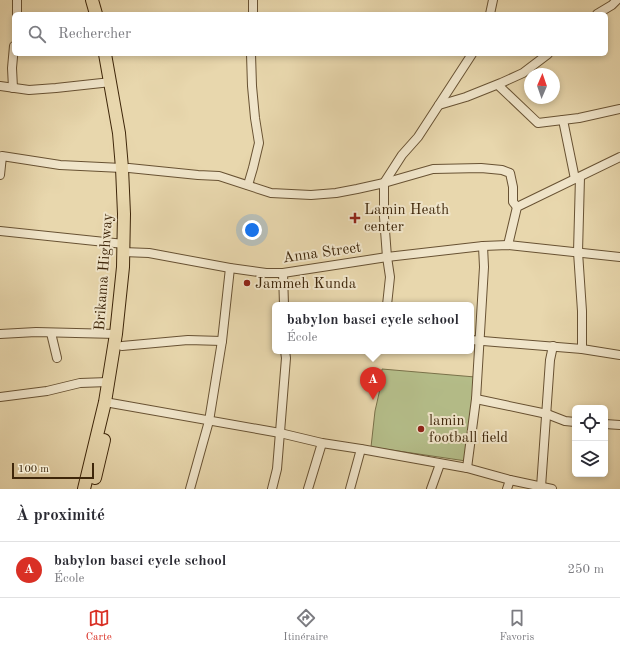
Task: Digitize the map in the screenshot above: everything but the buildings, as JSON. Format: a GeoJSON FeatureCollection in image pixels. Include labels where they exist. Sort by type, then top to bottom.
{"type":"FeatureCollection","features":[{"type":"Feature","properties":{"kind":"highway"},"geometry":{"type":"LineString","coordinates":[[92,0],[95,12]]}},
{"type":"Feature","properties":{"kind":"highway"},"geometry":{"type":"LineString","coordinates":[[100,0],[103,12]]}},
{"type":"Feature","properties":{"kind":"highway","name":"Brikama Highway"},"geometry":{"type":"LineString","coordinates":[[92,489],[100,458],[108,402],[108,382],[116,334],[131,215],[125,168],[106,56]]}},
{"type":"Feature","properties":{"kind":"highway","name":"Brikama Highway"},"geometry":{"type":"LineString","coordinates":[[113,56],[126,135],[125,168]]}},
{"type":"Feature","properties":{"kind":"highway","name":"Brikama Highway"},"geometry":{"type":"LineString","coordinates":[[84,489],[122,346],[129,278],[126,249]]}},
{"type":"Feature","properties":{"kind":"street"},"geometry":{"type":"LineString","coordinates":[[16,0],[17,12]]}},
{"type":"Feature","properties":{"kind":"street"},"geometry":{"type":"LineString","coordinates":[[253,0],[253,12]]}},
{"type":"Feature","properties":{"kind":"street"},"geometry":{"type":"LineString","coordinates":[[490,12],[493,0]]}},
{"type":"Feature","properties":{"kind":"street"},"geometry":{"type":"LineString","coordinates":[[601,12],[616,1],[620,10]]}},
{"type":"Feature","properties":{"kind":"street"},"geometry":{"type":"LineString","coordinates":[[13,56],[13,88]]}},
{"type":"Feature","properties":{"kind":"street"},"geometry":{"type":"LineString","coordinates":[[248,185],[259,143],[252,86],[251,56]]}},
{"type":"Feature","properties":{"kind":"street"},"geometry":{"type":"LineString","coordinates":[[387,302],[390,277],[384,217],[384,183],[402,155],[418,137],[471,56]]}},
{"type":"Feature","properties":{"kind":"street"},"geometry":{"type":"LineString","coordinates":[[439,105],[466,97],[523,73],[545,56]]}},
{"type":"Feature","properties":{"kind":"street"},"geometry":{"type":"LineString","coordinates":[[0,86],[29,90],[111,82]]}},
{"type":"Feature","properties":{"kind":"street"},"geometry":{"type":"LineString","coordinates":[[498,84],[538,123],[579,118],[620,109]]}},
{"type":"Feature","properties":{"kind":"street"},"geometry":{"type":"LineString","coordinates":[[563,120],[578,178],[578,252],[582,311],[582,349]]}},
{"type":"Feature","properties":{"kind":"street"},"geometry":{"type":"LineString","coordinates":[[0,175],[1,156],[60,165],[125,168],[219,176],[271,193],[311,195],[336,193],[384,183],[433,169],[481,168],[502,170],[510,173],[513,187],[513,202],[517,207]]}},
{"type":"Feature","properties":{"kind":"street"},"geometry":{"type":"LineString","coordinates":[[517,207],[620,158]]}},
{"type":"Feature","properties":{"kind":"street"},"geometry":{"type":"LineString","coordinates":[[508,245],[517,207]]}},
{"type":"Feature","properties":{"kind":"street","name":"Anna Street"},"geometry":{"type":"LineString","coordinates":[[0,230],[126,249],[266,273],[283,273],[387,257],[483,246],[508,245],[620,257]]}},
{"type":"Feature","properties":{"kind":"street"},"geometry":{"type":"LineString","coordinates":[[467,468],[476,399],[475,340],[484,267],[483,246]]}},
{"type":"Feature","properties":{"kind":"street"},"geometry":{"type":"LineString","coordinates":[[190,489],[209,421],[222,341],[230,268]]}},
{"type":"Feature","properties":{"kind":"street"},"geometry":{"type":"LineString","coordinates":[[283,273],[284,302]]}},
{"type":"Feature","properties":{"kind":"street"},"geometry":{"type":"LineString","coordinates":[[0,334],[36,332],[116,334]]}},
{"type":"Feature","properties":{"kind":"street"},"geometry":{"type":"LineString","coordinates":[[51,333],[57,358]]}},
{"type":"Feature","properties":{"kind":"street"},"geometry":{"type":"LineString","coordinates":[[122,346],[188,340],[222,341]]}},
{"type":"Feature","properties":{"kind":"street"},"geometry":{"type":"LineString","coordinates":[[475,340],[553,346],[620,355]]}},
{"type":"Feature","properties":{"kind":"street"},"geometry":{"type":"LineString","coordinates":[[542,487],[550,360],[553,346]]}},
{"type":"Feature","properties":{"kind":"street"},"geometry":{"type":"LineString","coordinates":[[272,489],[277,469],[286,354]]}},
{"type":"Feature","properties":{"kind":"street"},"geometry":{"type":"LineString","coordinates":[[0,397],[47,391],[80,383],[108,382]]}},
{"type":"Feature","properties":{"kind":"street"},"geometry":{"type":"LineString","coordinates":[[476,399],[547,414],[564,421],[572,422]]}},
{"type":"Feature","properties":{"kind":"street"},"geometry":{"type":"LineString","coordinates":[[108,402],[280,433],[322,443],[467,468],[510,480],[552,489]]}},
{"type":"Feature","properties":{"kind":"street"},"geometry":{"type":"LineString","coordinates":[[608,424],[620,425]]}},
{"type":"Feature","properties":{"kind":"street"},"geometry":{"type":"LineString","coordinates":[[308,489],[322,443]]}},
{"type":"Feature","properties":{"kind":"street"},"geometry":{"type":"LineString","coordinates":[[350,489],[361,449]]}},
{"type":"Feature","properties":{"kind":"street"},"geometry":{"type":"LineString","coordinates":[[431,489],[440,464]]}},
{"type":"Feature","properties":{"kind":"street"},"geometry":{"type":"LineString","coordinates":[[507,489],[510,480]]}},
{"type":"Feature","properties":{"kind":"green space","name":"lamin football field"},"geometry":{"type":"Polygon","coordinates":[[[382,369],[475,377],[466,461],[371,447],[382,369]]]}},
{"type":"Feature","properties":{"kind":"place","name":"Lamin Heath center"},"geometry":{"type":"Point","coordinates":[355,218]}},
{"type":"Feature","properties":{"kind":"place","name":"Jammeh Kunda"},"geometry":{"type":"Point","coordinates":[247,283]}},
{"type":"Feature","properties":{"kind":"place","name":"babylon basci cycle school"},"geometry":{"type":"Point","coordinates":[373,400]}},
{"type":"Feature","properties":{"kind":"place","name":"lamin football field"},"geometry":{"type":"Point","coordinates":[421,429]}}]}
